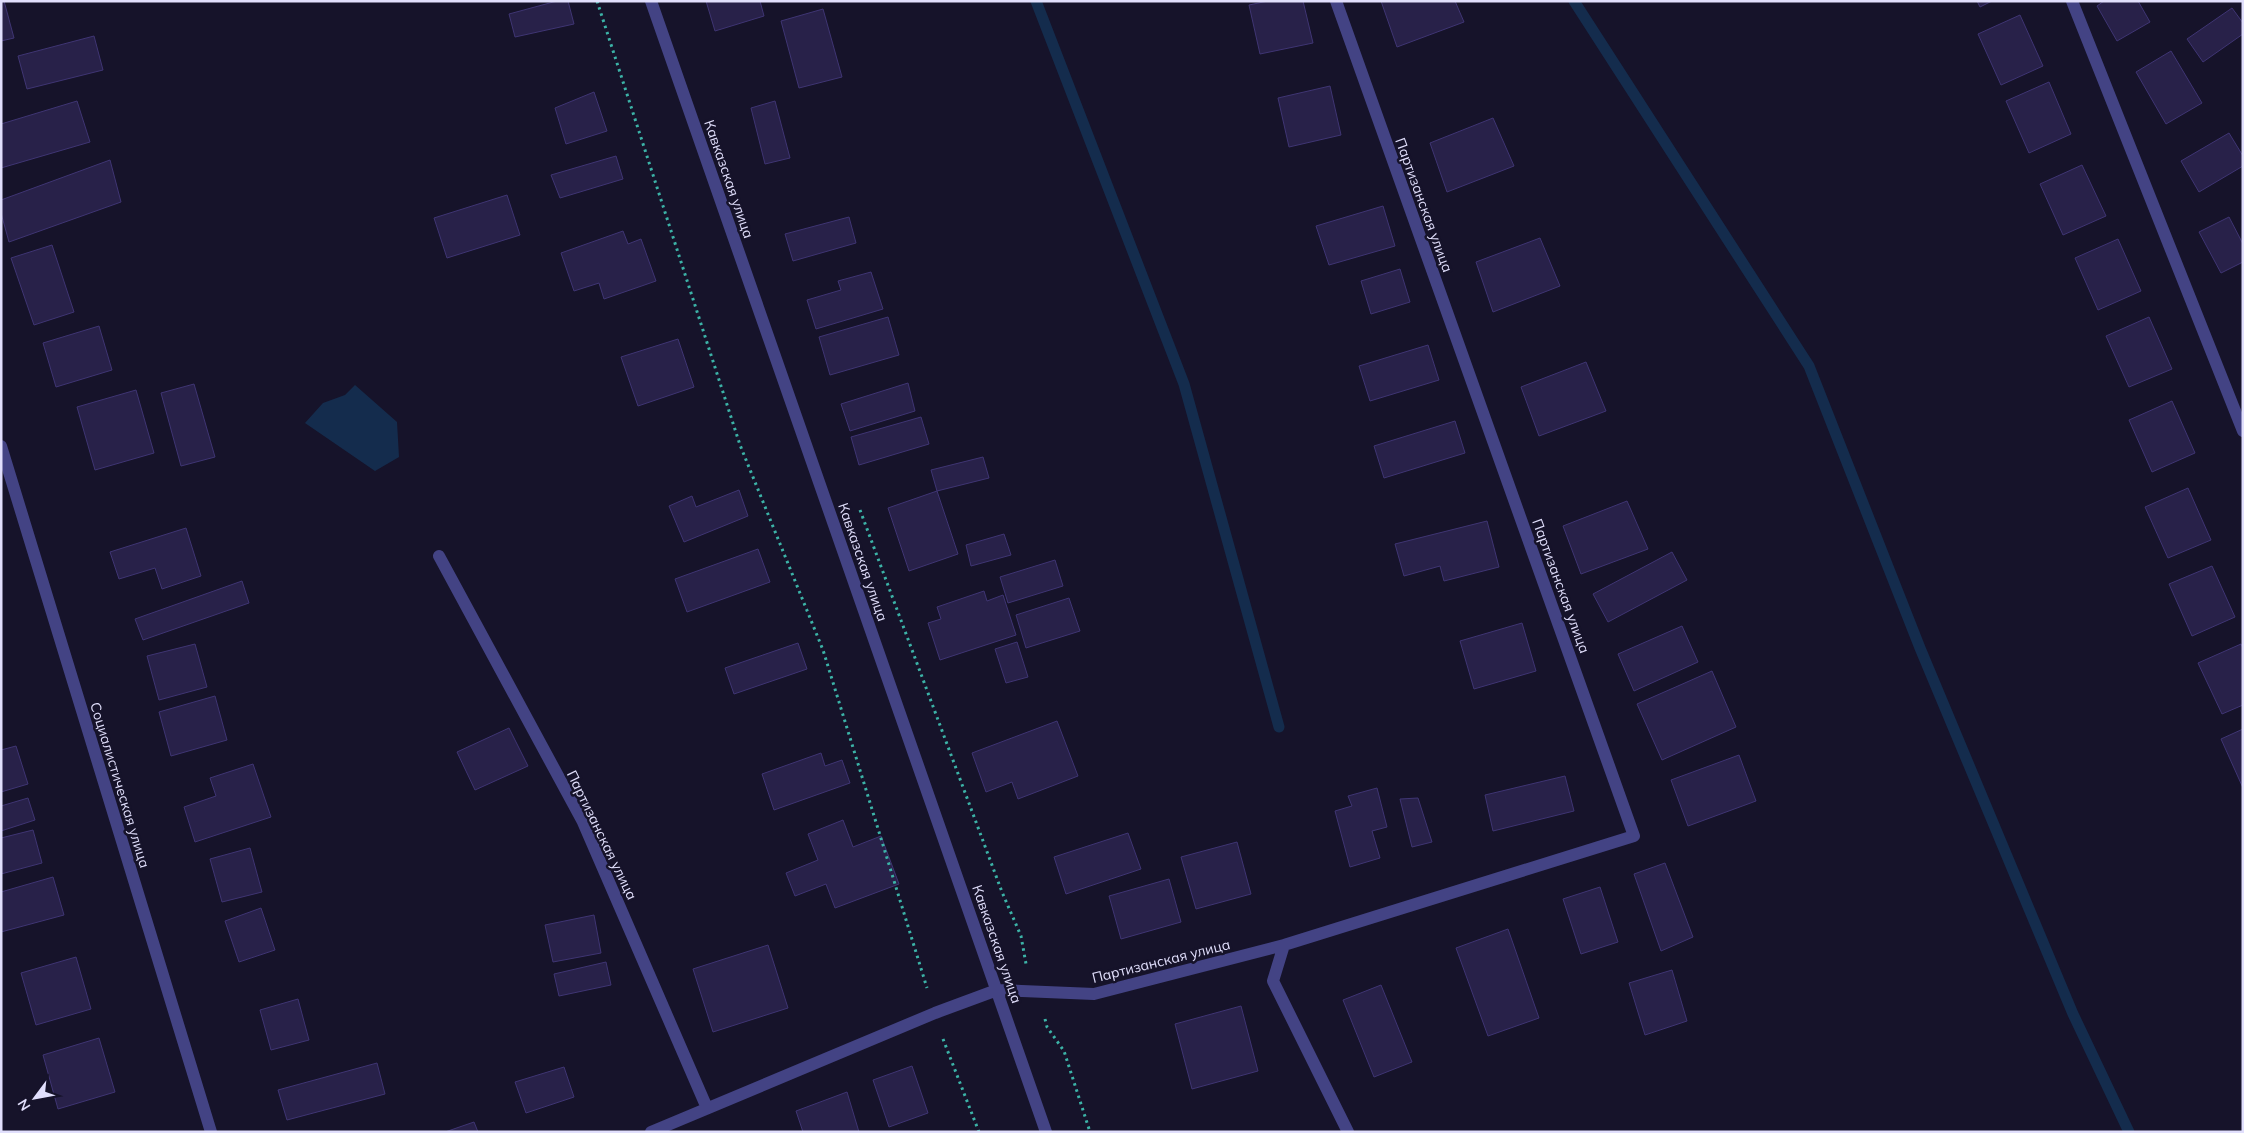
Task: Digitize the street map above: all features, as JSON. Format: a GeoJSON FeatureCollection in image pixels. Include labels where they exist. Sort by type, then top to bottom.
{"type":"FeatureCollection","features":[{"type":"Feature","properties":{"kind":"street","name":"Кавказская улица"},"geometry":{"type":"LineString","coordinates":[[651,1],[1046,1132]]}},
{"type":"Feature","properties":{"kind":"street","name":"Партизанская улица"},"geometry":{"type":"LineString","coordinates":[[651,1132],[935,1013],[997,990],[1094,994],[1284,945],[1634,836],[1336,1]]}},
{"type":"Feature","properties":{"kind":"street"},"geometry":{"type":"LineString","coordinates":[[2072,1],[2243,431]]}},
{"type":"Feature","properties":{"kind":"street","name":"Социалистическая улица"},"geometry":{"type":"LineString","coordinates":[[1,446],[211,1132]]}},
{"type":"Feature","properties":{"kind":"street","name":"Партизанская улица"},"geometry":{"type":"LineString","coordinates":[[439,556],[583,822],[707,1108]]}},
{"type":"Feature","properties":{"kind":"street"},"geometry":{"type":"LineString","coordinates":[[1284,945],[1273,981],[1348,1132]]}},
{"type":"Feature","properties":{"kind":"path"},"geometry":{"type":"LineString","coordinates":[[597,1],[740,445],[823,650],[935,1013],[979,1132]]}},
{"type":"Feature","properties":{"kind":"path"},"geometry":{"type":"LineString","coordinates":[[856,501],[1002,892],[1021,936],[1026,963],[1047,1027],[1064,1051],[1090,1132]]}},
{"type":"Feature","properties":{"kind":"water"},"geometry":{"type":"Polygon","coordinates":[[[355,385],[397,422],[399,457],[375,471],[305,423],[323,403],[345,395],[355,385]]]}},
{"type":"Feature","properties":{"kind":"building"},"geometry":{"type":"Polygon","coordinates":[[[1,1],[4,1],[14,38],[1,41],[1,1]]]}},
{"type":"Feature","properties":{"kind":"building"},"geometry":{"type":"Polygon","coordinates":[[[557,1],[568,1],[574,24],[515,37],[509,14],[557,1]]]}},
{"type":"Feature","properties":{"kind":"building"},"geometry":{"type":"Polygon","coordinates":[[[706,1],[760,1],[764,16],[715,31],[706,1]]]}},
{"type":"Feature","properties":{"kind":"building"},"geometry":{"type":"Polygon","coordinates":[[[1268,1],[1303,1],[1313,43],[1260,54],[1249,5],[1268,1]]]}},
{"type":"Feature","properties":{"kind":"building"},"geometry":{"type":"Polygon","coordinates":[[[1381,1],[1455,1],[1464,22],[1397,47],[1381,1]]]}},
{"type":"Feature","properties":{"kind":"building"},"geometry":{"type":"Polygon","coordinates":[[[1977,1],[1992,1],[1980,7],[1977,1]]]}},
{"type":"Feature","properties":{"kind":"building"},"geometry":{"type":"Polygon","coordinates":[[[2104,1],[2138,1],[2150,22],[2117,41],[2097,6],[2104,1]]]}},
{"type":"Feature","properties":{"kind":"building"},"geometry":{"type":"Polygon","coordinates":[[[2232,8],[2243,23],[2243,34],[2203,62],[2187,39],[2232,8]]]}},
{"type":"Feature","properties":{"kind":"building"},"geometry":{"type":"Polygon","coordinates":[[[823,9],[842,77],[799,88],[781,21],[823,9]]]}},
{"type":"Feature","properties":{"kind":"building"},"geometry":{"type":"Polygon","coordinates":[[[2020,15],[2043,66],[2001,85],[1978,34],[2020,15]]]}},
{"type":"Feature","properties":{"kind":"building"},"geometry":{"type":"Polygon","coordinates":[[[94,36],[103,70],[27,89],[18,56],[94,36]]]}},
{"type":"Feature","properties":{"kind":"building"},"geometry":{"type":"Polygon","coordinates":[[[2171,51],[2202,103],[2166,124],[2136,72],[2171,51]]]}},
{"type":"Feature","properties":{"kind":"building"},"geometry":{"type":"Polygon","coordinates":[[[2049,82],[2071,134],[2029,153],[2006,101],[2049,82]]]}},
{"type":"Feature","properties":{"kind":"building"},"geometry":{"type":"Polygon","coordinates":[[[1330,86],[1341,135],[1289,147],[1278,98],[1330,86]]]}},
{"type":"Feature","properties":{"kind":"building"},"geometry":{"type":"Polygon","coordinates":[[[594,92],[607,131],[566,144],[555,108],[594,92]]]}},
{"type":"Feature","properties":{"kind":"building"},"geometry":{"type":"Polygon","coordinates":[[[77,101],[90,142],[1,168],[1,124],[77,101]]]}},
{"type":"Feature","properties":{"kind":"building"},"geometry":{"type":"Polygon","coordinates":[[[775,101],[790,158],[765,164],[751,108],[775,101]]]}},
{"type":"Feature","properties":{"kind":"building"},"geometry":{"type":"Polygon","coordinates":[[[1493,118],[1514,166],[1447,192],[1430,143],[1493,118]]]}},
{"type":"Feature","properties":{"kind":"building"},"geometry":{"type":"Polygon","coordinates":[[[2229,133],[2243,156],[2243,166],[2199,192],[2181,161],[2229,133]]]}},
{"type":"Feature","properties":{"kind":"building"},"geometry":{"type":"Polygon","coordinates":[[[616,156],[623,179],[560,198],[551,175],[616,156]]]}},
{"type":"Feature","properties":{"kind":"building"},"geometry":{"type":"Polygon","coordinates":[[[110,160],[121,202],[9,242],[1,213],[1,200],[110,160]]]}},
{"type":"Feature","properties":{"kind":"building"},"geometry":{"type":"Polygon","coordinates":[[[2082,165],[2106,216],[2063,235],[2040,184],[2082,165]]]}},
{"type":"Feature","properties":{"kind":"building"},"geometry":{"type":"Polygon","coordinates":[[[507,195],[520,235],[447,258],[434,218],[507,195]]]}},
{"type":"Feature","properties":{"kind":"building"},"geometry":{"type":"Polygon","coordinates":[[[1383,206],[1395,246],[1329,265],[1316,226],[1383,206]]]}},
{"type":"Feature","properties":{"kind":"building"},"geometry":{"type":"Polygon","coordinates":[[[849,217],[856,243],[793,261],[785,234],[849,217]]]}},
{"type":"Feature","properties":{"kind":"building"},"geometry":{"type":"Polygon","coordinates":[[[2229,217],[2243,244],[2243,262],[2221,273],[2199,232],[2229,217]]]}},
{"type":"Feature","properties":{"kind":"building"},"geometry":{"type":"Polygon","coordinates":[[[623,231],[628,244],[641,239],[656,281],[604,299],[599,283],[574,291],[561,253],[623,231]]]}},
{"type":"Feature","properties":{"kind":"building"},"geometry":{"type":"Polygon","coordinates":[[[1540,238],[1560,286],[1493,312],[1476,262],[1540,238]]]}},
{"type":"Feature","properties":{"kind":"building"},"geometry":{"type":"Polygon","coordinates":[[[2118,239],[2141,291],[2098,310],[2075,258],[2118,239]]]}},
{"type":"Feature","properties":{"kind":"building"},"geometry":{"type":"Polygon","coordinates":[[[52,245],[74,312],[34,325],[11,258],[52,245]]]}},
{"type":"Feature","properties":{"kind":"building"},"geometry":{"type":"Polygon","coordinates":[[[1400,269],[1410,302],[1371,314],[1361,281],[1400,269]]]}},
{"type":"Feature","properties":{"kind":"building"},"geometry":{"type":"Polygon","coordinates":[[[871,272],[883,309],[816,329],[807,300],[841,290],[838,281],[871,272]]]}},
{"type":"Feature","properties":{"kind":"building"},"geometry":{"type":"Polygon","coordinates":[[[888,317],[899,355],[830,375],[819,337],[888,317]]]}},
{"type":"Feature","properties":{"kind":"building"},"geometry":{"type":"Polygon","coordinates":[[[2149,317],[2172,369],[2129,387],[2106,336],[2149,317]]]}},
{"type":"Feature","properties":{"kind":"building"},"geometry":{"type":"Polygon","coordinates":[[[99,326],[112,370],[56,387],[43,343],[99,326]]]}},
{"type":"Feature","properties":{"kind":"building"},"geometry":{"type":"Polygon","coordinates":[[[678,339],[694,387],[638,406],[621,357],[678,339]]]}},
{"type":"Feature","properties":{"kind":"building"},"geometry":{"type":"Polygon","coordinates":[[[1428,345],[1439,380],[1370,401],[1359,366],[1428,345]]]}},
{"type":"Feature","properties":{"kind":"building"},"geometry":{"type":"Polygon","coordinates":[[[1586,362],[1606,411],[1539,436],[1521,387],[1586,362]]]}},
{"type":"Feature","properties":{"kind":"building"},"geometry":{"type":"Polygon","coordinates":[[[908,383],[915,411],[850,431],[841,404],[908,383]]]}},
{"type":"Feature","properties":{"kind":"building"},"geometry":{"type":"Polygon","coordinates":[[[194,384],[215,457],[181,466],[161,393],[194,384]]]}},
{"type":"Feature","properties":{"kind":"building"},"geometry":{"type":"Polygon","coordinates":[[[136,390],[154,453],[95,470],[77,407],[136,390]]]}},
{"type":"Feature","properties":{"kind":"building"},"geometry":{"type":"Polygon","coordinates":[[[2172,401],[2195,453],[2152,472],[2129,420],[2172,401]]]}},
{"type":"Feature","properties":{"kind":"building"},"geometry":{"type":"Polygon","coordinates":[[[921,417],[929,444],[859,465],[851,437],[921,417]]]}},
{"type":"Feature","properties":{"kind":"building"},"geometry":{"type":"Polygon","coordinates":[[[1455,421],[1465,453],[1384,478],[1374,446],[1455,421]]]}},
{"type":"Feature","properties":{"kind":"building"},"geometry":{"type":"Polygon","coordinates":[[[983,457],[989,478],[937,491],[931,470],[983,457]]]}},
{"type":"Feature","properties":{"kind":"building"},"geometry":{"type":"Polygon","coordinates":[[[2188,488],[2211,540],[2168,558],[2145,507],[2188,488]]]}},
{"type":"Feature","properties":{"kind":"building"},"geometry":{"type":"Polygon","coordinates":[[[739,490],[748,516],[684,542],[669,506],[692,496],[696,507],[739,490]]]}},
{"type":"Feature","properties":{"kind":"building"},"geometry":{"type":"Polygon","coordinates":[[[937,491],[958,554],[909,571],[888,508],[937,491]]]}},
{"type":"Feature","properties":{"kind":"building"},"geometry":{"type":"Polygon","coordinates":[[[1627,501],[1648,549],[1581,574],[1563,526],[1627,501]]]}},
{"type":"Feature","properties":{"kind":"building"},"geometry":{"type":"Polygon","coordinates":[[[1487,521],[1499,567],[1444,581],[1440,566],[1404,576],[1395,544],[1487,521]]]}},
{"type":"Feature","properties":{"kind":"building"},"geometry":{"type":"Polygon","coordinates":[[[186,528],[201,576],[162,589],[155,568],[119,579],[110,552],[186,528]]]}},
{"type":"Feature","properties":{"kind":"building"},"geometry":{"type":"Polygon","coordinates":[[[1004,534],[1011,555],[971,566],[966,545],[1004,534]]]}},
{"type":"Feature","properties":{"kind":"building"},"geometry":{"type":"Polygon","coordinates":[[[758,549],[770,582],[687,612],[675,579],[758,549]]]}},
{"type":"Feature","properties":{"kind":"building"},"geometry":{"type":"Polygon","coordinates":[[[1672,552],[1687,580],[1608,622],[1593,594],[1672,552]]]}},
{"type":"Feature","properties":{"kind":"building"},"geometry":{"type":"Polygon","coordinates":[[[1055,560],[1063,586],[1008,603],[1000,577],[1055,560]]]}},
{"type":"Feature","properties":{"kind":"building"},"geometry":{"type":"Polygon","coordinates":[[[2212,566],[2235,617],[2192,636],[2169,584],[2212,566]]]}},
{"type":"Feature","properties":{"kind":"building"},"geometry":{"type":"Polygon","coordinates":[[[242,581],[249,603],[143,640],[135,619],[242,581]]]}},
{"type":"Feature","properties":{"kind":"building"},"geometry":{"type":"Polygon","coordinates":[[[984,591],[987,601],[1003,595],[1016,635],[940,660],[928,623],[941,619],[937,607],[984,591]]]}},
{"type":"Feature","properties":{"kind":"building"},"geometry":{"type":"Polygon","coordinates":[[[1069,598],[1080,631],[1026,648],[1016,615],[1069,598]]]}},
{"type":"Feature","properties":{"kind":"building"},"geometry":{"type":"Polygon","coordinates":[[[1522,623],[1536,671],[1474,689],[1460,641],[1522,623]]]}},
{"type":"Feature","properties":{"kind":"building"},"geometry":{"type":"Polygon","coordinates":[[[1682,626],[1698,662],[1634,691],[1618,654],[1682,626]]]}},
{"type":"Feature","properties":{"kind":"building"},"geometry":{"type":"Polygon","coordinates":[[[1017,642],[1028,677],[1006,683],[995,649],[1017,642]]]}},
{"type":"Feature","properties":{"kind":"building"},"geometry":{"type":"Polygon","coordinates":[[[798,643],[807,669],[734,694],[725,668],[798,643]]]}},
{"type":"Feature","properties":{"kind":"building"},"geometry":{"type":"Polygon","coordinates":[[[195,644],[207,687],[159,700],[147,656],[195,644]]]}},
{"type":"Feature","properties":{"kind":"building"},"geometry":{"type":"Polygon","coordinates":[[[2241,644],[2243,648],[2243,705],[2222,714],[2198,663],[2241,644]]]}},
{"type":"Feature","properties":{"kind":"building"},"geometry":{"type":"Polygon","coordinates":[[[1712,671],[1736,727],[1662,760],[1637,704],[1712,671]]]}},
{"type":"Feature","properties":{"kind":"building"},"geometry":{"type":"Polygon","coordinates":[[[215,696],[227,740],[171,756],[159,712],[215,696]]]}},
{"type":"Feature","properties":{"kind":"building"},"geometry":{"type":"Polygon","coordinates":[[[1057,721],[1078,776],[1018,799],[1012,782],[986,792],[972,753],[1057,721]]]}},
{"type":"Feature","properties":{"kind":"building"},"geometry":{"type":"Polygon","coordinates":[[[509,728],[528,766],[475,790],[457,752],[509,728]]]}},
{"type":"Feature","properties":{"kind":"building"},"geometry":{"type":"Polygon","coordinates":[[[2243,729],[2243,788],[2221,739],[2243,729]]]}},
{"type":"Feature","properties":{"kind":"building"},"geometry":{"type":"Polygon","coordinates":[[[16,746],[28,784],[1,792],[1,750],[16,746]]]}},
{"type":"Feature","properties":{"kind":"building"},"geometry":{"type":"Polygon","coordinates":[[[821,753],[825,766],[842,760],[850,783],[774,810],[762,774],[821,753]]]}},
{"type":"Feature","properties":{"kind":"building"},"geometry":{"type":"Polygon","coordinates":[[[1739,755],[1756,801],[1688,826],[1671,780],[1739,755]]]}},
{"type":"Feature","properties":{"kind":"building"},"geometry":{"type":"Polygon","coordinates":[[[253,764],[271,817],[195,842],[184,807],[216,796],[210,778],[253,764]]]}},
{"type":"Feature","properties":{"kind":"building"},"geometry":{"type":"Polygon","coordinates":[[[1565,776],[1574,811],[1493,831],[1485,795],[1565,776]]]}},
{"type":"Feature","properties":{"kind":"building"},"geometry":{"type":"Polygon","coordinates":[[[1377,788],[1387,827],[1372,831],[1380,858],[1350,867],[1335,811],[1352,806],[1348,796],[1377,788]]]}},
{"type":"Feature","properties":{"kind":"building"},"geometry":{"type":"Polygon","coordinates":[[[28,798],[35,820],[1,831],[1,806],[28,798]]]}},
{"type":"Feature","properties":{"kind":"building"},"geometry":{"type":"Polygon","coordinates":[[[1418,798],[1432,842],[1412,847],[1400,799],[1418,798]]]}},
{"type":"Feature","properties":{"kind":"building"},"geometry":{"type":"Polygon","coordinates":[[[843,820],[853,847],[881,836],[899,884],[835,908],[826,884],[795,896],[786,873],[818,860],[808,834],[843,820]]]}},
{"type":"Feature","properties":{"kind":"building"},"geometry":{"type":"Polygon","coordinates":[[[33,830],[42,863],[1,874],[1,838],[33,830]]]}},
{"type":"Feature","properties":{"kind":"building"},"geometry":{"type":"Polygon","coordinates":[[[1128,833],[1141,869],[1066,894],[1054,857],[1128,833]]]}},
{"type":"Feature","properties":{"kind":"building"},"geometry":{"type":"Polygon","coordinates":[[[1237,842],[1251,894],[1196,909],[1181,857],[1237,842]]]}},
{"type":"Feature","properties":{"kind":"building"},"geometry":{"type":"Polygon","coordinates":[[[250,848],[262,892],[222,902],[210,859],[250,848]]]}},
{"type":"Feature","properties":{"kind":"building"},"geometry":{"type":"Polygon","coordinates":[[[1665,863],[1693,937],[1661,951],[1634,874],[1665,863]]]}},
{"type":"Feature","properties":{"kind":"building"},"geometry":{"type":"Polygon","coordinates":[[[53,877],[64,915],[1,932],[1,892],[53,877]]]}},
{"type":"Feature","properties":{"kind":"building"},"geometry":{"type":"Polygon","coordinates":[[[1169,879],[1181,922],[1121,939],[1109,896],[1169,879]]]}},
{"type":"Feature","properties":{"kind":"building"},"geometry":{"type":"Polygon","coordinates":[[[1600,887],[1618,942],[1581,954],[1563,899],[1600,887]]]}},
{"type":"Feature","properties":{"kind":"building"},"geometry":{"type":"Polygon","coordinates":[[[261,908],[275,950],[239,962],[225,921],[261,908]]]}},
{"type":"Feature","properties":{"kind":"building"},"geometry":{"type":"Polygon","coordinates":[[[594,915],[601,953],[553,962],[545,925],[594,915]]]}},
{"type":"Feature","properties":{"kind":"building"},"geometry":{"type":"Polygon","coordinates":[[[1508,929],[1539,1018],[1488,1036],[1456,948],[1508,929]]]}},
{"type":"Feature","properties":{"kind":"building"},"geometry":{"type":"Polygon","coordinates":[[[768,945],[788,1008],[713,1032],[693,969],[768,945]]]}},
{"type":"Feature","properties":{"kind":"building"},"geometry":{"type":"Polygon","coordinates":[[[76,957],[91,1009],[36,1025],[21,973],[76,957]]]}},
{"type":"Feature","properties":{"kind":"building"},"geometry":{"type":"Polygon","coordinates":[[[606,962],[611,985],[559,996],[554,974],[606,962]]]}},
{"type":"Feature","properties":{"kind":"building"},"geometry":{"type":"Polygon","coordinates":[[[1672,970],[1687,1021],[1645,1035],[1629,983],[1672,970]]]}},
{"type":"Feature","properties":{"kind":"building"},"geometry":{"type":"Polygon","coordinates":[[[1381,985],[1412,1062],[1374,1077],[1343,1000],[1381,985]]]}},
{"type":"Feature","properties":{"kind":"building"},"geometry":{"type":"Polygon","coordinates":[[[298,999],[309,1040],[271,1050],[260,1010],[298,999]]]}},
{"type":"Feature","properties":{"kind":"building"},"geometry":{"type":"Polygon","coordinates":[[[1241,1006],[1258,1071],[1192,1089],[1175,1024],[1241,1006]]]}},
{"type":"Feature","properties":{"kind":"building"},"geometry":{"type":"Polygon","coordinates":[[[99,1038],[115,1092],[58,1109],[43,1055],[99,1038]]]}},
{"type":"Feature","properties":{"kind":"building"},"geometry":{"type":"Polygon","coordinates":[[[377,1063],[385,1094],[287,1120],[278,1090],[377,1063]]]}},
{"type":"Feature","properties":{"kind":"building"},"geometry":{"type":"Polygon","coordinates":[[[912,1066],[928,1113],[889,1127],[873,1080],[912,1066]]]}},
{"type":"Feature","properties":{"kind":"building"},"geometry":{"type":"Polygon","coordinates":[[[564,1067],[574,1097],[526,1113],[515,1082],[564,1067]]]}},
{"type":"Feature","properties":{"kind":"building"},"geometry":{"type":"Polygon","coordinates":[[[847,1092],[859,1132],[803,1132],[796,1111],[847,1092]]]}},
{"type":"Feature","properties":{"kind":"building"},"geometry":{"type":"Polygon","coordinates":[[[474,1122],[478,1132],[445,1132],[474,1122]]]}},
{"type":"Feature","properties":{"kind":"waterway"},"geometry":{"type":"LineString","coordinates":[[1036,1],[1184,384],[1279,727]]}},
{"type":"Feature","properties":{"kind":"waterway"},"geometry":{"type":"LineString","coordinates":[[1574,1],[1809,366],[1920,648],[2073,1014],[2129,1132]]}}]}
